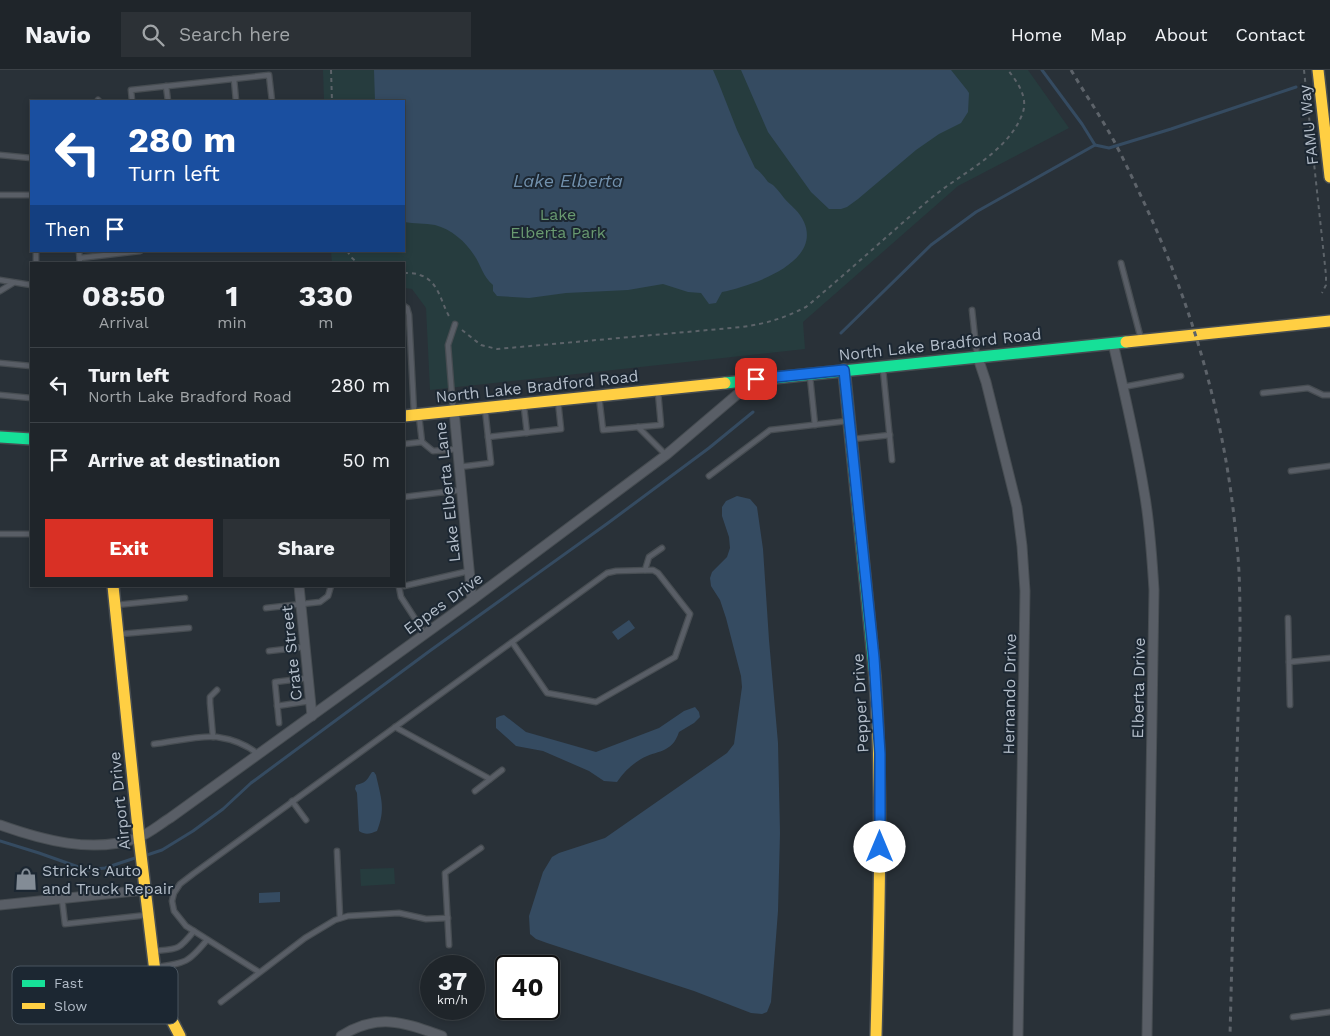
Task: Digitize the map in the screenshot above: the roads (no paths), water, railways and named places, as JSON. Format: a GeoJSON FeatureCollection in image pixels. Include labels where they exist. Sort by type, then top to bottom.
{"type":"FeatureCollection","features":[{"type":"Feature","properties":{"kind":"street","name":"FAMU Way"},"geometry":{"type":"LineString","coordinates":[[1318,70],[1330,177]]}},
{"type":"Feature","properties":{"kind":"street","name":"North Lake Bradford Road"},"geometry":{"type":"LineString","coordinates":[[412,415],[883,366],[978,358],[1330,320]]}},
{"type":"Feature","properties":{"kind":"street","name":"Elberta Drive"},"geometry":{"type":"LineString","coordinates":[[1114,343],[1144,492],[1154,590],[1147,1036]]}},
{"type":"Feature","properties":{"kind":"street","name":"Hernando Drive"},"geometry":{"type":"LineString","coordinates":[[978,358],[986,382],[1017,507],[1025,591],[1018,1036]]}},
{"type":"Feature","properties":{"kind":"street","name":"Pepper Drive"},"geometry":{"type":"LineString","coordinates":[[844,370],[874,658],[879,728],[880,847],[876,1036]]}},
{"type":"Feature","properties":{"kind":"street","name":"Eppes Drive"},"geometry":{"type":"LineString","coordinates":[[0,825],[68,843],[96,845],[139,842],[472,600],[666,455],[756,379]]}},
{"type":"Feature","properties":{"kind":"street","name":"Lake Elberta Lane"},"geometry":{"type":"LineString","coordinates":[[454,411],[472,600]]}},
{"type":"Feature","properties":{"kind":"street"},"geometry":{"type":"LineString","coordinates":[[0,437],[30,439]]}},
{"type":"Feature","properties":{"kind":"street","name":"Airport Drive"},"geometry":{"type":"LineString","coordinates":[[113,587],[139,842],[155,966]]}},
{"type":"Feature","properties":{"kind":"street","name":"Crate Street"},"geometry":{"type":"LineString","coordinates":[[299,587],[312,716]]}},
{"type":"Feature","properties":{"kind":"street"},"geometry":{"type":"LineString","coordinates":[[0,905],[145,890]]}},
{"type":"Feature","properties":{"kind":"street"},"geometry":{"type":"LineString","coordinates":[[341,1036],[362,1026],[386,1021],[414,1026],[442,1036]]}},
{"type":"Feature","properties":{"kind":"street","name":"Airport Drive"},"geometry":{"type":"LineString","coordinates":[[173,1024],[180,1036]]}},
{"type":"Feature","properties":{"kind":"lane"},"geometry":{"type":"LineString","coordinates":[[132,100],[130,90],[269,75],[272,100]]}},
{"type":"Feature","properties":{"kind":"lane"},"geometry":{"type":"LineString","coordinates":[[234,78],[236,100]]}},
{"type":"Feature","properties":{"kind":"lane"},"geometry":{"type":"LineString","coordinates":[[166,86],[168,100]]}},
{"type":"Feature","properties":{"kind":"lane"},"geometry":{"type":"LineString","coordinates":[[0,155],[30,158]]}},
{"type":"Feature","properties":{"kind":"lane"},"geometry":{"type":"LineString","coordinates":[[0,195],[30,195]]}},
{"type":"Feature","properties":{"kind":"lane"},"geometry":{"type":"LineString","coordinates":[[36,252],[36,262]]}},
{"type":"Feature","properties":{"kind":"lane"},"geometry":{"type":"LineString","coordinates":[[80,261],[134,252]]}},
{"type":"Feature","properties":{"kind":"lane"},"geometry":{"type":"LineString","coordinates":[[1121,264],[1141,340]]}},
{"type":"Feature","properties":{"kind":"lane"},"geometry":{"type":"LineString","coordinates":[[0,280],[30,285]]}},
{"type":"Feature","properties":{"kind":"lane"},"geometry":{"type":"LineString","coordinates":[[0,291],[14,282]]}},
{"type":"Feature","properties":{"kind":"lane"},"geometry":{"type":"LineString","coordinates":[[405,307],[409,315],[412,415],[422,442],[433,451],[457,449]]}},
{"type":"Feature","properties":{"kind":"lane"},"geometry":{"type":"LineString","coordinates":[[972,310],[978,358]]}},
{"type":"Feature","properties":{"kind":"lane"},"geometry":{"type":"LineString","coordinates":[[454,411],[448,345],[455,324]]}},
{"type":"Feature","properties":{"kind":"lane"},"geometry":{"type":"LineString","coordinates":[[0,363],[30,366]]}},
{"type":"Feature","properties":{"kind":"lane"},"geometry":{"type":"LineString","coordinates":[[883,366],[892,460]]}},
{"type":"Feature","properties":{"kind":"lane"},"geometry":{"type":"LineString","coordinates":[[810,374],[815,425]]}},
{"type":"Feature","properties":{"kind":"lane"},"geometry":{"type":"LineString","coordinates":[[1123,387],[1181,376]]}},
{"type":"Feature","properties":{"kind":"lane"},"geometry":{"type":"LineString","coordinates":[[1263,393],[1308,388],[1330,396]]}},
{"type":"Feature","properties":{"kind":"lane"},"geometry":{"type":"LineString","coordinates":[[599,396],[603,430],[661,425],[658,389]]}},
{"type":"Feature","properties":{"kind":"lane"},"geometry":{"type":"LineString","coordinates":[[0,395],[30,398]]}},
{"type":"Feature","properties":{"kind":"lane"},"geometry":{"type":"LineString","coordinates":[[488,437],[560,429],[558,400]]}},
{"type":"Feature","properties":{"kind":"lane"},"geometry":{"type":"LineString","coordinates":[[524,403],[527,433]]}},
{"type":"Feature","properties":{"kind":"lane"},"geometry":{"type":"LineString","coordinates":[[459,467],[491,463],[485,407]]}},
{"type":"Feature","properties":{"kind":"lane"},"geometry":{"type":"LineString","coordinates":[[709,476],[770,430],[850,421]]}},
{"type":"Feature","properties":{"kind":"lane"},"geometry":{"type":"LineString","coordinates":[[638,427],[666,455]]}},
{"type":"Feature","properties":{"kind":"lane"},"geometry":{"type":"LineString","coordinates":[[852,439],[890,435]]}},
{"type":"Feature","properties":{"kind":"lane"},"geometry":{"type":"LineString","coordinates":[[405,444],[422,442]]}},
{"type":"Feature","properties":{"kind":"lane"},"geometry":{"type":"LineString","coordinates":[[1291,471],[1330,466]]}},
{"type":"Feature","properties":{"kind":"lane"},"geometry":{"type":"LineString","coordinates":[[405,497],[461,490]]}},
{"type":"Feature","properties":{"kind":"lane"},"geometry":{"type":"LineString","coordinates":[[0,534],[30,534]]}},
{"type":"Feature","properties":{"kind":"lane"},"geometry":{"type":"LineString","coordinates":[[645,570],[649,558],[662,548]]}},
{"type":"Feature","properties":{"kind":"lane"},"geometry":{"type":"LineString","coordinates":[[259,972],[186,926],[174,911],[172,901],[174,893],[180,884],[292,801],[607,573],[653,570],[658,573],[690,614],[675,657],[596,702],[547,693],[512,642]]}},
{"type":"Feature","properties":{"kind":"lane"},"geometry":{"type":"LineString","coordinates":[[405,585],[470,571]]}},
{"type":"Feature","properties":{"kind":"lane"},"geometry":{"type":"LineString","coordinates":[[266,608],[320,602],[328,596],[331,587]]}},
{"type":"Feature","properties":{"kind":"lane"},"geometry":{"type":"LineString","coordinates":[[399,587],[401,597],[425,634]]}},
{"type":"Feature","properties":{"kind":"lane"},"geometry":{"type":"LineString","coordinates":[[115,606],[185,598]]}},
{"type":"Feature","properties":{"kind":"lane"},"geometry":{"type":"LineString","coordinates":[[1288,618],[1290,705]]}},
{"type":"Feature","properties":{"kind":"lane"},"geometry":{"type":"LineString","coordinates":[[118,635],[189,628]]}},
{"type":"Feature","properties":{"kind":"lane"},"geometry":{"type":"LineString","coordinates":[[269,651],[305,647]]}},
{"type":"Feature","properties":{"kind":"lane"},"geometry":{"type":"LineString","coordinates":[[1289,662],[1330,658]]}},
{"type":"Feature","properties":{"kind":"lane"},"geometry":{"type":"LineString","coordinates":[[279,723],[275,682],[308,678]]}},
{"type":"Feature","properties":{"kind":"lane"},"geometry":{"type":"LineString","coordinates":[[213,738],[210,697],[217,690]]}},
{"type":"Feature","properties":{"kind":"lane"},"geometry":{"type":"LineString","coordinates":[[277,706],[310,701]]}},
{"type":"Feature","properties":{"kind":"lane"},"geometry":{"type":"LineString","coordinates":[[395,726],[490,780]]}},
{"type":"Feature","properties":{"kind":"lane"},"geometry":{"type":"LineString","coordinates":[[154,744],[218,738],[251,748],[259,754]]}},
{"type":"Feature","properties":{"kind":"lane"},"geometry":{"type":"LineString","coordinates":[[475,791],[502,770]]}},
{"type":"Feature","properties":{"kind":"lane"},"geometry":{"type":"LineString","coordinates":[[292,801],[306,820]]}},
{"type":"Feature","properties":{"kind":"lane"},"geometry":{"type":"LineString","coordinates":[[449,945],[445,873],[481,848]]}},
{"type":"Feature","properties":{"kind":"lane"},"geometry":{"type":"LineString","coordinates":[[337,852],[340,918]]}},
{"type":"Feature","properties":{"kind":"lane"},"geometry":{"type":"LineString","coordinates":[[62,898],[65,924],[148,914]]}},
{"type":"Feature","properties":{"kind":"lane"},"geometry":{"type":"LineString","coordinates":[[221,1002],[306,938],[340,918],[399,913],[426,919],[448,918]]}},
{"type":"Feature","properties":{"kind":"lane"},"geometry":{"type":"LineString","coordinates":[[153,951],[177,949],[194,932]]}},
{"type":"Feature","properties":{"kind":"lane"},"geometry":{"type":"LineString","coordinates":[[166,966],[186,962],[207,940]]}},
{"type":"Feature","properties":{"kind":"lane"},"geometry":{"type":"LineString","coordinates":[[1293,1017],[1330,1012]]}},
{"type":"Feature","properties":{"kind":"water","name":"Lake Elberta"},"geometry":{"type":"Polygon","coordinates":[[[374,70],[713,70],[737,130],[755,168],[798,212],[804,222],[807,237],[803,249],[794,261],[765,278],[722,292],[716,303],[709,304],[701,293],[688,292],[663,284],[628,290],[566,293],[529,298],[497,296],[493,291],[493,285],[484,275],[474,255],[458,237],[435,225],[405,222],[405,100],[375,100],[374,70]]]}},
{"type":"Feature","properties":{"kind":"water"},"geometry":{"type":"Polygon","coordinates":[[[741,70],[951,70],[969,93],[968,112],[961,123],[939,134],[916,150],[847,207],[829,209],[811,192],[768,132],[741,70]]]}},
{"type":"Feature","properties":{"kind":"water"},"geometry":{"type":"Polygon","coordinates":[[[737,496],[750,499],[757,507],[763,549],[778,743],[780,833],[778,911],[771,1002],[767,1012],[762,1014],[751,1013],[694,991],[536,939],[530,934],[529,916],[543,872],[552,857],[605,838],[727,753],[734,744],[742,687],[741,676],[726,618],[720,600],[711,586],[710,578],[712,572],[727,557],[730,548],[729,537],[722,516],[722,507],[726,501],[737,496]]]}},
{"type":"Feature","properties":{"kind":"water"},"geometry":{"type":"Polygon","coordinates":[[[629,620],[635,628],[618,640],[612,632],[629,620]]]}},
{"type":"Feature","properties":{"kind":"water"},"geometry":{"type":"Polygon","coordinates":[[[695,707],[700,717],[679,732],[668,748],[637,761],[617,782],[604,781],[589,771],[543,751],[516,746],[496,728],[496,718],[504,715],[526,732],[596,752],[659,728],[684,711],[695,707]]]}},
{"type":"Feature","properties":{"kind":"water"},"geometry":{"type":"Polygon","coordinates":[[[372,772],[376,775],[380,790],[382,810],[377,831],[365,834],[359,831],[357,793],[355,789],[356,785],[366,781],[372,772]]]}},
{"type":"Feature","properties":{"kind":"water"},"geometry":{"type":"Polygon","coordinates":[[[280,892],[280,902],[259,903],[259,893],[280,892]]]}},
{"type":"Feature","properties":{"kind":"waterway"},"geometry":{"type":"LineString","coordinates":[[1042,70],[1082,124],[1095,145],[1109,148],[1296,87]]}},
{"type":"Feature","properties":{"kind":"waterway"},"geometry":{"type":"LineString","coordinates":[[841,333],[931,245],[976,212],[1095,145]]}},
{"type":"Feature","properties":{"kind":"waterway"},"geometry":{"type":"LineString","coordinates":[[144,856],[162,850],[193,831],[223,809],[251,783],[431,650],[608,523],[709,448],[753,412]]}},
{"type":"Feature","properties":{"kind":"waterway"},"geometry":{"type":"LineString","coordinates":[[0,841],[87,870],[105,868],[138,857]]}},
{"type":"Feature","properties":{"kind":"railway"},"geometry":{"type":"LineString","coordinates":[[1071,70],[1121,154],[1158,233],[1190,317],[1203,360],[1224,447],[1231,491],[1240,598],[1230,1036]]}},
{"type":"Feature","properties":{"kind":"place","name":"Strick's Auto and Truck Repair"},"geometry":{"type":"Point","coordinates":[26,879]}},
{"type":"Feature","properties":{"kind":"park label","name":"Lake Elberta Park"},"geometry":{"type":"Point","coordinates":[558,223]}}]}
